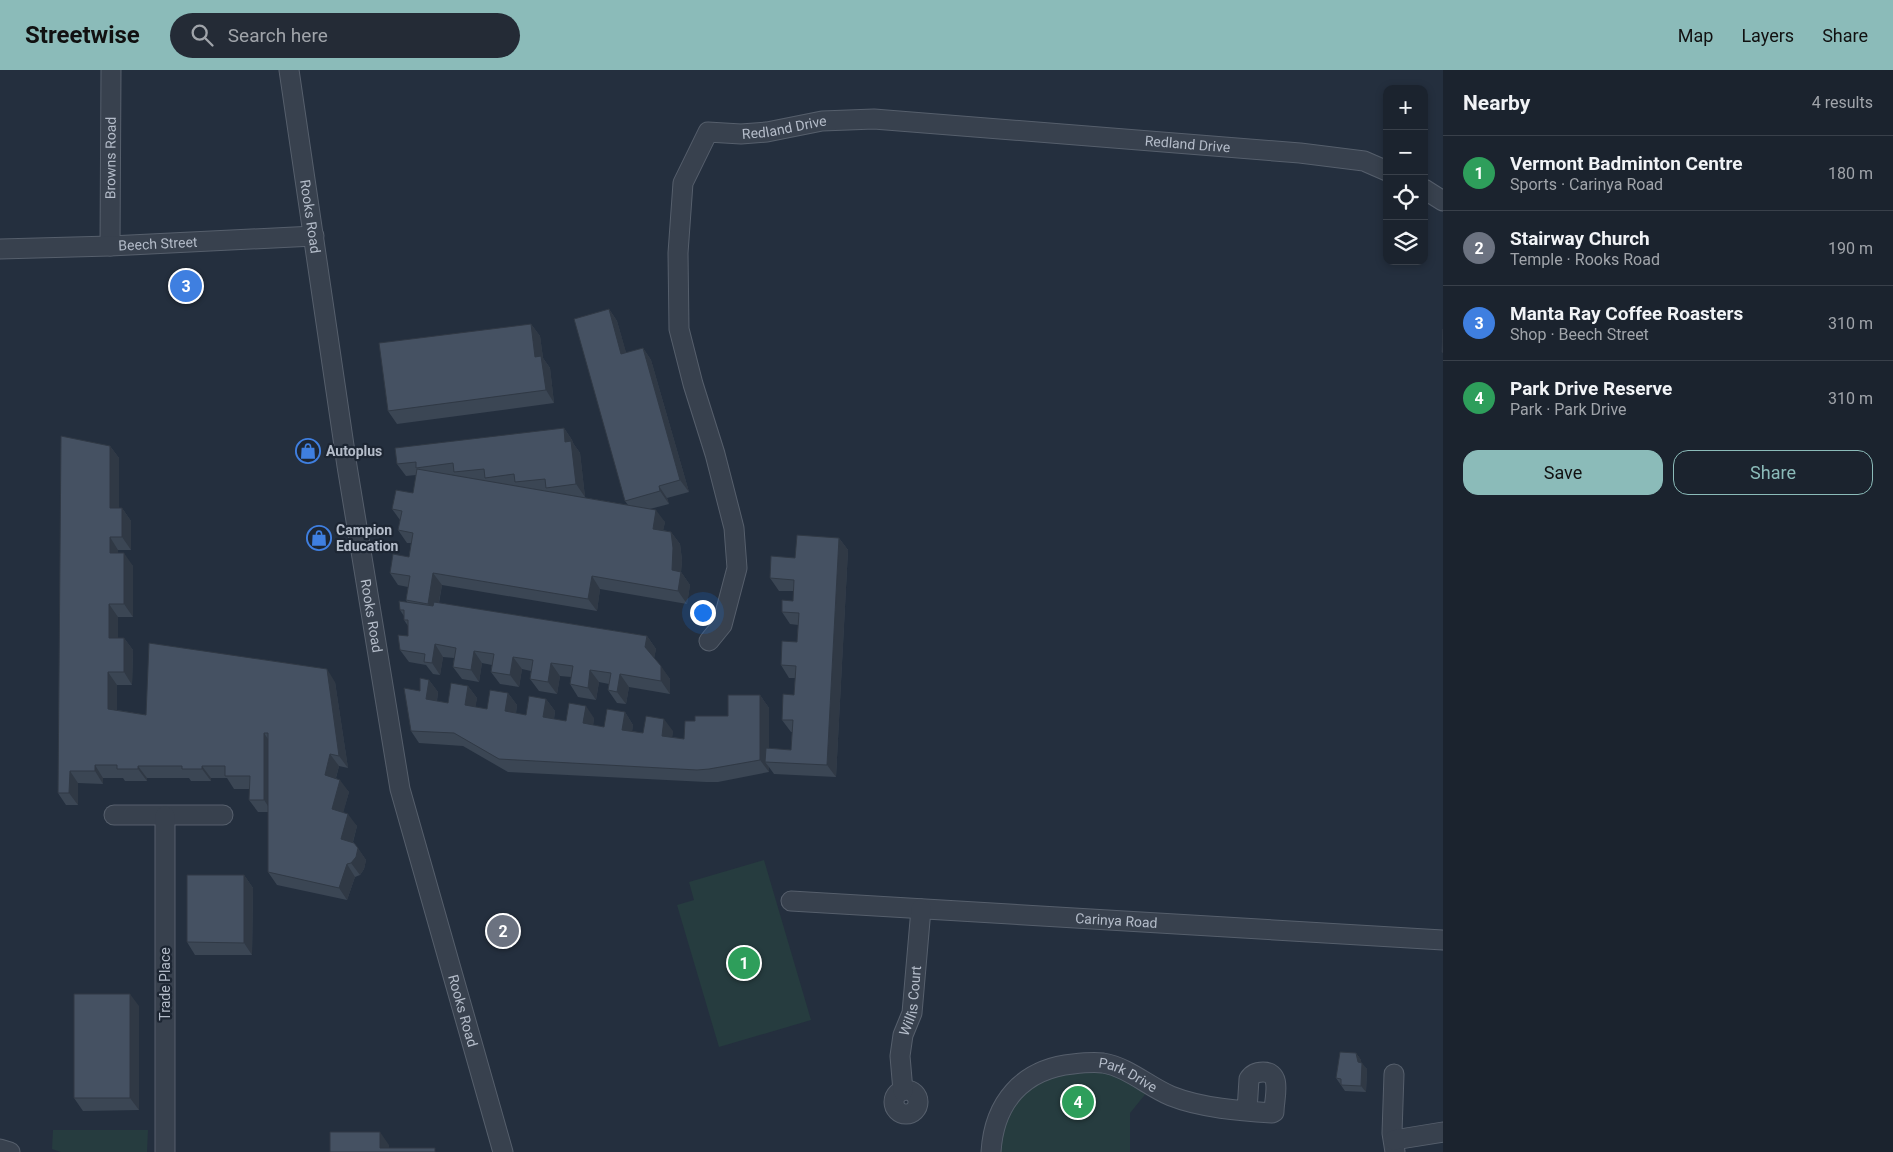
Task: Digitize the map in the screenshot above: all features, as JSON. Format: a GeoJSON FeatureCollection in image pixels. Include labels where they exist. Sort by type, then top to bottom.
{"type":"FeatureCollection","features":[{"type":"Feature","properties":{"kind":"street","name":"Browns Road"},"geometry":{"type":"LineString","coordinates":[[110,246],[111,70]]}},
{"type":"Feature","properties":{"kind":"street","name":"Rooks Road"},"geometry":{"type":"LineString","coordinates":[[289,70],[350,483],[400,790],[503,1152]]}},
{"type":"Feature","properties":{"kind":"street","name":"Redland Drive"},"geometry":{"type":"LineString","coordinates":[[709,641],[722,625],[737,568],[734,528],[679,329],[678,253],[683,184],[708,132],[741,134],[767,132],[822,121],[874,119],[1300,153],[1364,161],[1383,169]]}},
{"type":"Feature","properties":{"kind":"street"},"geometry":{"type":"LineString","coordinates":[[1428,191],[1443,200]]}},
{"type":"Feature","properties":{"kind":"street","name":"Beech Street"},"geometry":{"type":"LineString","coordinates":[[0,249],[110,246],[314,236]]}},
{"type":"Feature","properties":{"kind":"street"},"geometry":{"type":"LineString","coordinates":[[114,815],[223,815]]}},
{"type":"Feature","properties":{"kind":"street","name":"Trade Place"},"geometry":{"type":"LineString","coordinates":[[165,816],[165,1152]]}},
{"type":"Feature","properties":{"kind":"street","name":"Carinya Road"},"geometry":{"type":"LineString","coordinates":[[792,901],[1443,940]]}},
{"type":"Feature","properties":{"kind":"street","name":"Willis Court"},"geometry":{"type":"LineString","coordinates":[[903,1091],[900,1056],[903,1035],[912,1014],[921,909]]}},
{"type":"Feature","properties":{"kind":"street","name":"Park Drive"},"geometry":{"type":"LineString","coordinates":[[991,1152],[995,1123],[1012,1093],[1028,1079],[1047,1069],[1065,1065],[1104,1063],[1123,1070],[1171,1096],[1194,1103],[1246,1111]]}},
{"type":"Feature","properties":{"kind":"street"},"geometry":{"type":"LineString","coordinates":[[1394,1074],[1394,1146],[1443,1132]]}},
{"type":"Feature","properties":{"kind":"street"},"geometry":{"type":"LineString","coordinates":[[0,1149],[10,1152]]}},
{"type":"Feature","properties":{"kind":"green space"},"geometry":{"type":"Polygon","coordinates":[[[764,860],[811,1020],[719,1047],[677,905],[694,900],[689,882],[764,860]]]}},
{"type":"Feature","properties":{"kind":"green space"},"geometry":{"type":"Polygon","coordinates":[[[1058,1069],[1108,1072],[1148,1091],[1130,1113],[1130,1152],[1001,1152],[1004,1121],[1028,1085],[1058,1069]]]}},
{"type":"Feature","properties":{"kind":"green space"},"geometry":{"type":"Polygon","coordinates":[[[53,1130],[148,1130],[147,1152],[61,1152],[52,1149],[53,1130]]]}},
{"type":"Feature","properties":{"kind":"building"},"geometry":{"type":"Polygon","coordinates":[[[609,309],[621,354],[643,348],[680,480],[659,486],[660,491],[625,501],[574,319],[609,309]]]}},
{"type":"Feature","properties":{"kind":"building"},"geometry":{"type":"Polygon","coordinates":[[[531,324],[535,357],[541,356],[546,390],[388,411],[379,343],[531,324]]]}},
{"type":"Feature","properties":{"kind":"building"},"geometry":{"type":"Polygon","coordinates":[[[564,428],[565,442],[571,441],[576,484],[546,488],[545,479],[515,482],[514,474],[485,478],[484,469],[454,472],[453,463],[416,468],[416,462],[397,464],[395,448],[564,428]]]}},
{"type":"Feature","properties":{"kind":"building"},"geometry":{"type":"Polygon","coordinates":[[[61,436],[110,446],[110,508],[122,508],[122,537],[110,537],[110,553],[124,553],[124,604],[109,604],[109,638],[124,638],[124,672],[108,672],[108,709],[146,715],[149,643],[327,669],[339,756],[330,754],[325,775],[340,780],[332,809],[348,814],[341,839],[354,843],[358,848],[356,857],[351,863],[347,864],[339,888],[268,872],[268,733],[264,733],[264,800],[249,800],[250,776],[225,776],[225,766],[202,766],[202,769],[182,769],[182,766],[138,766],[138,769],[117,769],[117,765],[95,765],[95,771],[70,771],[69,793],[58,793],[61,436]]]}},
{"type":"Feature","properties":{"kind":"building"},"geometry":{"type":"Polygon","coordinates":[[[417,469],[656,510],[653,529],[671,532],[673,548],[672,570],[681,572],[678,591],[592,576],[588,599],[433,573],[428,604],[406,600],[410,576],[390,573],[393,554],[409,557],[413,533],[398,530],[402,511],[392,509],[396,490],[413,493],[417,469]]]}},
{"type":"Feature","properties":{"kind":"building"},"geometry":{"type":"Polygon","coordinates":[[[797,535],[839,538],[827,765],[765,762],[766,748],[791,750],[793,720],[782,720],[783,694],[794,695],[796,666],[781,665],[782,641],[797,642],[799,613],[782,612],[782,600],[793,601],[794,580],[770,578],[771,556],[795,558],[797,535]]]}},
{"type":"Feature","properties":{"kind":"building"},"geometry":{"type":"Polygon","coordinates":[[[399,601],[433,606],[434,602],[647,636],[645,647],[661,666],[661,681],[620,674],[617,692],[608,690],[611,673],[590,670],[588,688],[570,684],[573,666],[551,663],[548,682],[530,679],[533,660],[513,657],[510,675],[491,672],[494,654],[474,651],[471,670],[453,667],[456,648],[435,644],[432,663],[424,662],[425,654],[400,650],[398,635],[408,636],[408,620],[404,620],[404,610],[400,610],[399,601]]]}},
{"type":"Feature","properties":{"kind":"building"},"geometry":{"type":"Polygon","coordinates":[[[420,678],[429,680],[426,699],[448,703],[451,683],[468,686],[465,705],[487,709],[490,690],[508,693],[505,711],[526,715],[529,696],[546,699],[543,717],[566,721],[569,703],[586,706],[583,723],[604,727],[607,709],[625,712],[622,730],[643,733],[646,716],[664,719],[662,736],[684,739],[685,721],[695,721],[695,716],[728,716],[728,695],[760,695],[760,760],[697,770],[499,759],[454,733],[411,731],[404,688],[420,691],[420,678]]]}},
{"type":"Feature","properties":{"kind":"building"},"geometry":{"type":"Polygon","coordinates":[[[187,875],[244,875],[244,943],[187,942],[187,875]]]}},
{"type":"Feature","properties":{"kind":"building"},"geometry":{"type":"Polygon","coordinates":[[[74,994],[130,994],[130,1098],[74,1098],[74,994]]]}},
{"type":"Feature","properties":{"kind":"building"},"geometry":{"type":"Polygon","coordinates":[[[1340,1052],[1356,1053],[1358,1062],[1362,1063],[1361,1086],[1341,1085],[1341,1079],[1336,1078],[1340,1052]]]}},
{"type":"Feature","properties":{"kind":"building"},"geometry":{"type":"Polygon","coordinates":[[[330,1132],[380,1132],[380,1148],[435,1148],[435,1152],[330,1152],[330,1132]]]}},
{"type":"Feature","properties":{"kind":"place","name":"Manta Ray Coffee Roasters"},"geometry":{"type":"Point","coordinates":[186,286]}},
{"type":"Feature","properties":{"kind":"place","name":"Autoplus"},"geometry":{"type":"Point","coordinates":[308,451]}},
{"type":"Feature","properties":{"kind":"place","name":"Campion Education"},"geometry":{"type":"Point","coordinates":[319,538]}},
{"type":"Feature","properties":{"kind":"place","name":"Stairway Church"},"geometry":{"type":"Point","coordinates":[503,931]}},
{"type":"Feature","properties":{"kind":"place","name":"Vermont Badminton Centre"},"geometry":{"type":"Point","coordinates":[744,963]}},
{"type":"Feature","properties":{"kind":"place","name":"Park Drive Reserve"},"geometry":{"type":"Point","coordinates":[1078,1102]}}]}
